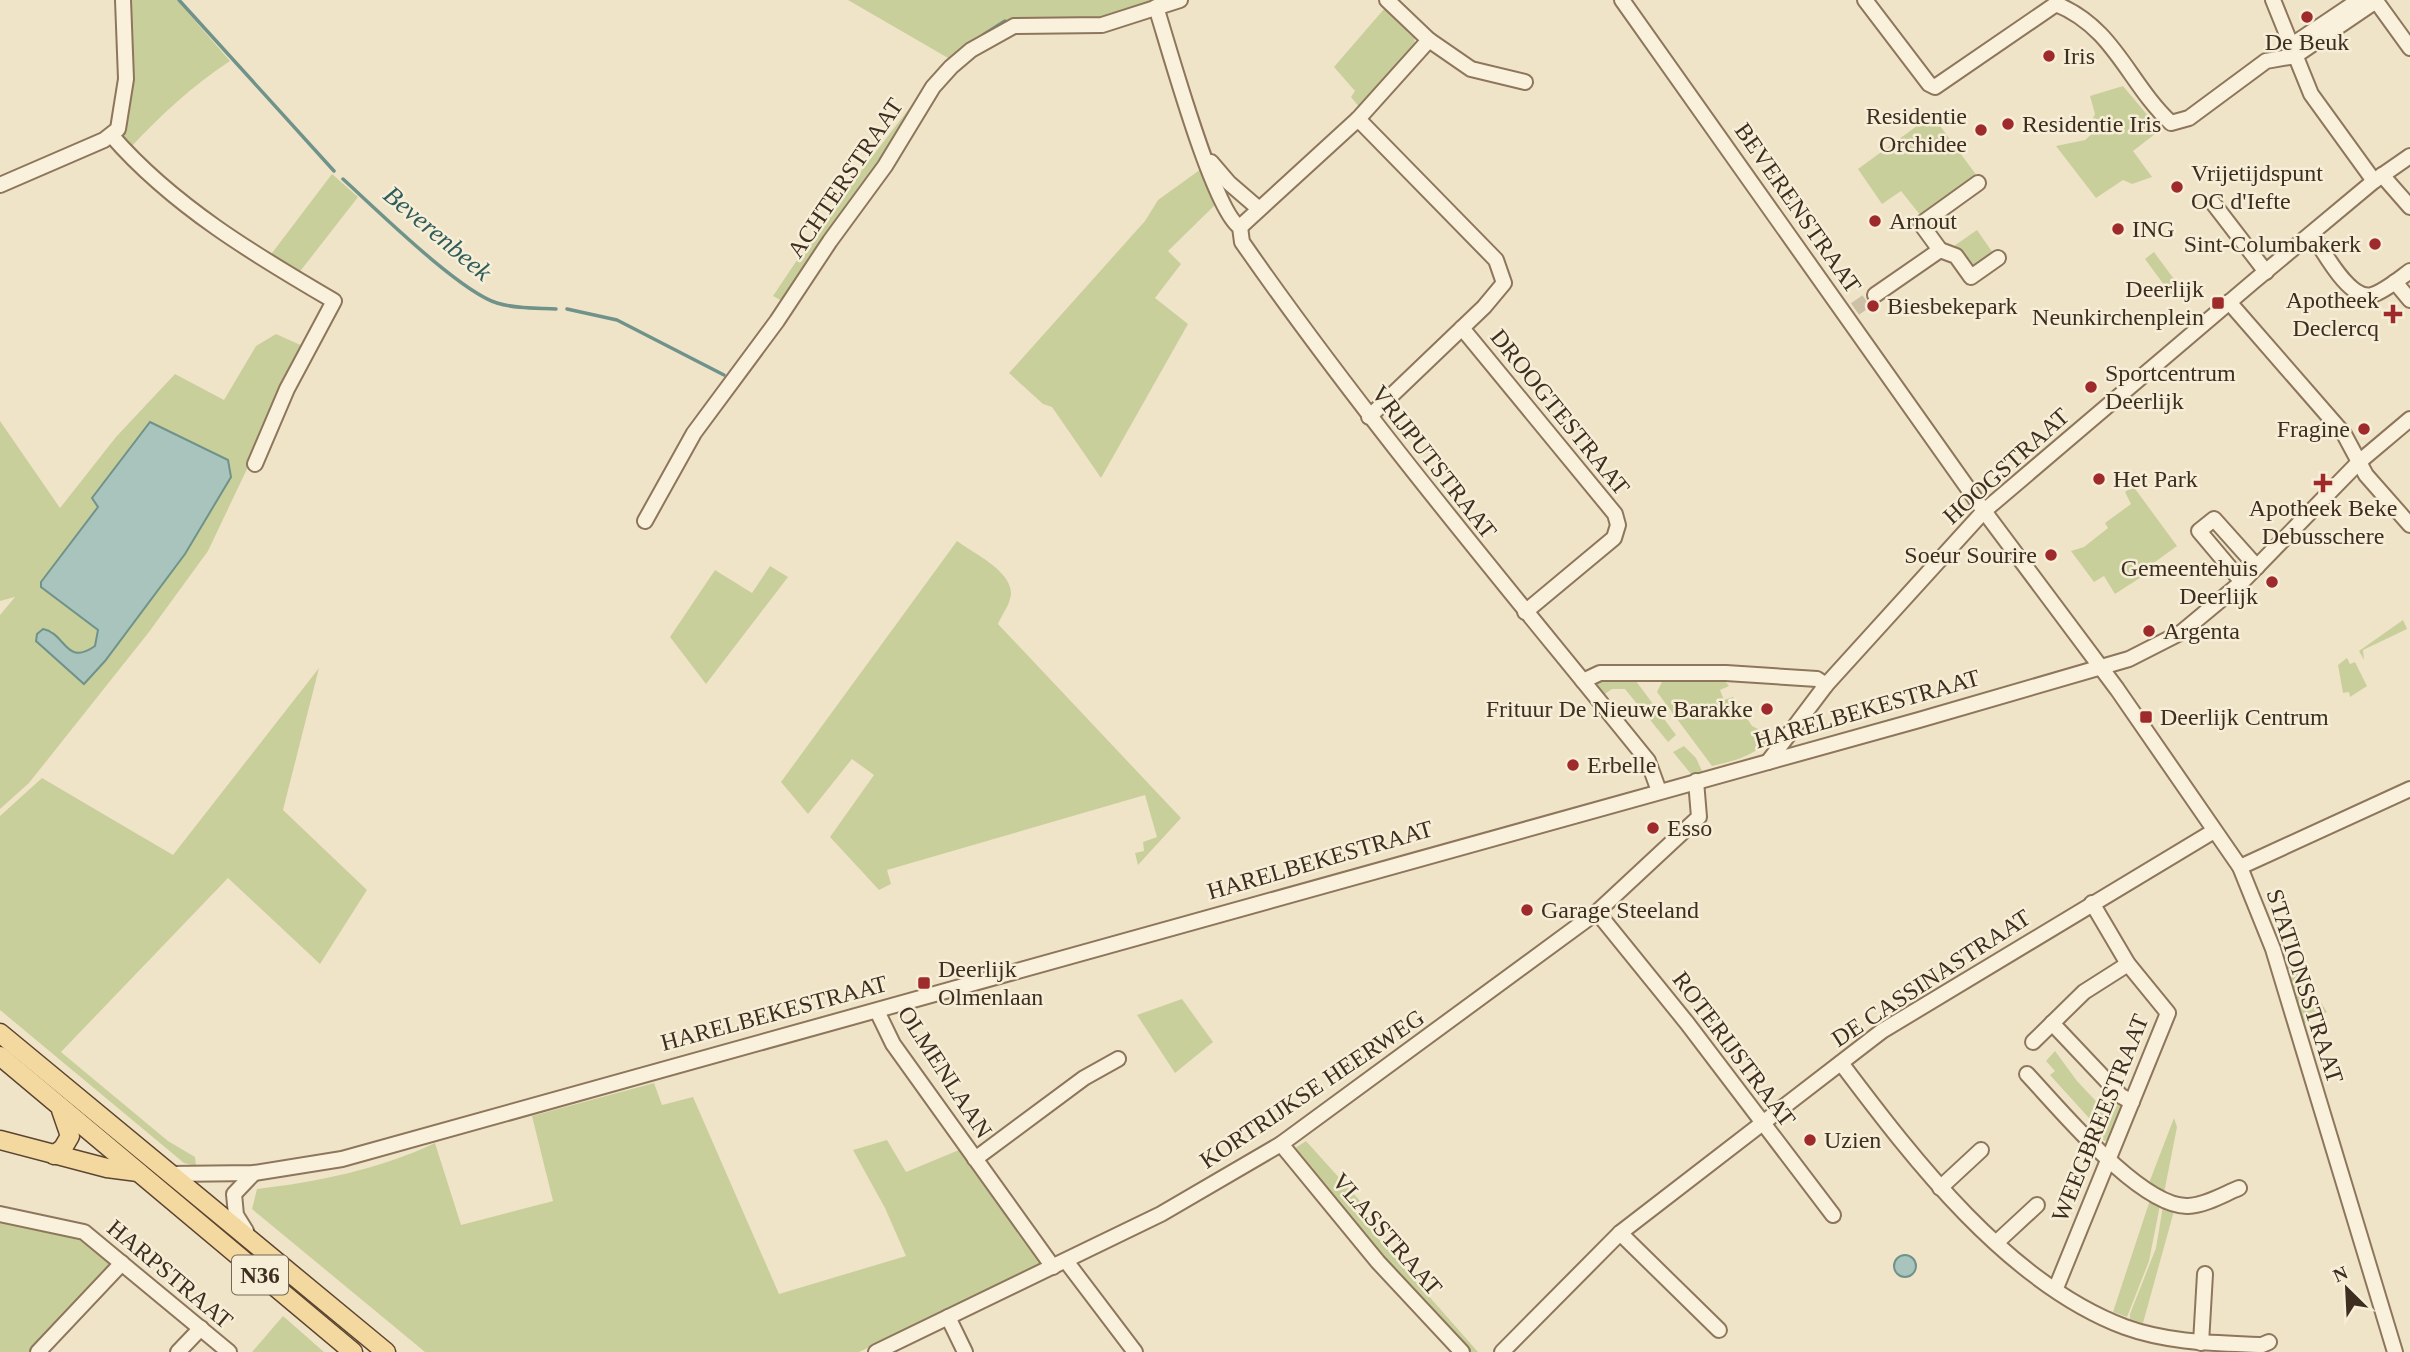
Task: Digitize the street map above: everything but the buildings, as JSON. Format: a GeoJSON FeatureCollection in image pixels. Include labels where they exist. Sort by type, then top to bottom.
{"type":"FeatureCollection","features":[{"type":"Feature","properties":{"kind":"main road","name":"N36"},"geometry":{"type":"LineString","coordinates":[[0,1033],[162,1176],[353,1352]]}},
{"type":"Feature","properties":{"kind":"main road"},"geometry":{"type":"LineString","coordinates":[[0,1056],[137,1172]]}},
{"type":"Feature","properties":{"kind":"main road"},"geometry":{"type":"LineString","coordinates":[[54,1156],[70,1136],[60,1107]]}},
{"type":"Feature","properties":{"kind":"main road"},"geometry":{"type":"LineString","coordinates":[[0,1140],[54,1156],[162,1176]]}},
{"type":"Feature","properties":{"kind":"main road","name":"N36"},"geometry":{"type":"LineString","coordinates":[[162,1176],[255,1243],[386,1352]]}},
{"type":"Feature","properties":{"kind":"street"},"geometry":{"type":"LineString","coordinates":[[0,185],[112,136],[118,128],[126,79],[124,0]]}},
{"type":"Feature","properties":{"kind":"street","name":"ACHTERSTRAAT"},"geometry":{"type":"LineString","coordinates":[[645,521],[701,422],[777,321],[830,241],[885,166],[933,87],[951,67],[978,46],[1014,26],[1102,25],[1180,0]]}},
{"type":"Feature","properties":{"kind":"street"},"geometry":{"type":"LineString","coordinates":[[1387,0],[1429,40],[1471,69],[1525,82]]}},
{"type":"Feature","properties":{"kind":"street","name":"BEVERENSTRAAT"},"geometry":{"type":"LineString","coordinates":[[1622,0],[1850,312],[1984,512],[2101,668]]}},
{"type":"Feature","properties":{"kind":"street"},"geometry":{"type":"LineString","coordinates":[[1865,0],[1929,84],[1935,87],[2056,2],[2090,21],[2138,79],[2152,105],[2171,123],[2189,118],[2255,66],[2292,52],[2376,1],[2410,48]]}},
{"type":"Feature","properties":{"kind":"street"},"geometry":{"type":"LineString","coordinates":[[2273,0],[2311,94],[2378,178],[2410,207]]}},
{"type":"Feature","properties":{"kind":"street"},"geometry":{"type":"LineString","coordinates":[[2292,52],[2359,0]]}},
{"type":"Feature","properties":{"kind":"street","name":"VRIJPUTSTRAAT"},"geometry":{"type":"LineString","coordinates":[[1156,7],[1201,146],[1224,206],[1233,223],[1240,227],[1242,242],[1369,417],[1648,761],[1659,791]]}},
{"type":"Feature","properties":{"kind":"street"},"geometry":{"type":"LineString","coordinates":[[1240,227],[1358,119],[1429,40]]}},
{"type":"Feature","properties":{"kind":"street"},"geometry":{"type":"LineString","coordinates":[[1358,119],[1480,242],[1501,268],[1504,283],[1498,293],[1369,417]]}},
{"type":"Feature","properties":{"kind":"street"},"geometry":{"type":"LineString","coordinates":[[112,136],[139,166],[223,232],[257,256],[334,301],[287,389],[255,464]]}},
{"type":"Feature","properties":{"kind":"street","name":"VRIJPUTSTRAAT"},"geometry":{"type":"LineString","coordinates":[[1201,146],[1229,183],[1258,208]]}},
{"type":"Feature","properties":{"kind":"street","name":"HOOGSTRAAT"},"geometry":{"type":"LineString","coordinates":[[1768,762],[1826,685],[1984,512],[2233,299],[2378,178],[2410,156]]}},
{"type":"Feature","properties":{"kind":"street"},"geometry":{"type":"LineString","coordinates":[[1979,183],[1921,224],[1940,250],[1956,256],[1971,277],[1998,258]]}},
{"type":"Feature","properties":{"kind":"street"},"geometry":{"type":"LineString","coordinates":[[2213,203],[2266,272]]}},
{"type":"Feature","properties":{"kind":"street"},"geometry":{"type":"LineString","coordinates":[[2312,234],[2348,287],[2371,295],[2410,271]]}},
{"type":"Feature","properties":{"kind":"street"},"geometry":{"type":"LineString","coordinates":[[1875,295],[1940,250]]}},
{"type":"Feature","properties":{"kind":"street"},"geometry":{"type":"LineString","coordinates":[[2395,282],[2410,300]]}},
{"type":"Feature","properties":{"kind":"street"},"geometry":{"type":"LineString","coordinates":[[2233,299],[2344,434],[2366,475],[2410,525]]}},
{"type":"Feature","properties":{"kind":"street","name":"DROOGTESTRAAT"},"geometry":{"type":"LineString","coordinates":[[1462,328],[1568,454],[1615,514],[1618,525],[1614,538],[1525,612]]}},
{"type":"Feature","properties":{"kind":"street","name":"HARELBEKESTRAAT"},"geometry":{"type":"LineString","coordinates":[[162,1176],[254,1173],[342,1159],[1768,762],[2137,656],[2173,638],[2242,582],[2359,463],[2410,419]]}},
{"type":"Feature","properties":{"kind":"street"},"geometry":{"type":"LineString","coordinates":[[2242,582],[2199,531],[2214,519],[2257,567]]}},
{"type":"Feature","properties":{"kind":"street","name":"STATIONSSTRAAT"},"geometry":{"type":"LineString","coordinates":[[2101,668],[2240,867],[2273,949],[2395,1352]]}},
{"type":"Feature","properties":{"kind":"street"},"geometry":{"type":"LineString","coordinates":[[1583,681],[1600,673],[1726,673],[1817,678],[1826,685]]}},
{"type":"Feature","properties":{"kind":"street","name":"KORTRIJKSE HEERWEG"},"geometry":{"type":"LineString","coordinates":[[876,1352],[1161,1214],[1281,1144],[1597,912],[1699,817],[1696,781]]}},
{"type":"Feature","properties":{"kind":"street"},"geometry":{"type":"LineString","coordinates":[[2240,867],[2410,789]]}},
{"type":"Feature","properties":{"kind":"street","name":"DE CASSINASTRAAT"},"geometry":{"type":"LineString","coordinates":[[1502,1352],[1619,1233],[1884,1030],[2214,831]]}},
{"type":"Feature","properties":{"kind":"street","name":"WEEGBREESTRAAT"},"geometry":{"type":"LineString","coordinates":[[2056,1287],[2168,1013],[2128,964],[2092,903]]}},
{"type":"Feature","properties":{"kind":"street","name":"ROTERIJSTRAAT"},"geometry":{"type":"LineString","coordinates":[[1597,912],[1833,1215]]}},
{"type":"Feature","properties":{"kind":"street"},"geometry":{"type":"LineString","coordinates":[[2033,1042],[2084,992],[2128,964]]}},
{"type":"Feature","properties":{"kind":"street","name":"OLMENLAAN"},"geometry":{"type":"LineString","coordinates":[[877,1011],[893,1044],[975,1159],[1135,1352]]}},
{"type":"Feature","properties":{"kind":"street"},"geometry":{"type":"LineString","coordinates":[[2052,1023],[2120,1096],[2132,1102]]}},
{"type":"Feature","properties":{"kind":"street","name":"OLMENLAAN"},"geometry":{"type":"LineString","coordinates":[[975,1159],[1084,1078],[1118,1059]]}},
{"type":"Feature","properties":{"kind":"street"},"geometry":{"type":"LineString","coordinates":[[1841,1063],[1940,1188],[1997,1242],[2080,1305],[2126,1327],[2174,1340],[2262,1345],[2269,1342]]}},
{"type":"Feature","properties":{"kind":"street"},"geometry":{"type":"LineString","coordinates":[[2027,1074],[2108,1158],[2148,1191],[2186,1207],[2239,1188]]}},
{"type":"Feature","properties":{"kind":"street","name":"VLASSTRAAT"},"geometry":{"type":"LineString","coordinates":[[1281,1144],[1378,1262],[1462,1352]]}},
{"type":"Feature","properties":{"kind":"street"},"geometry":{"type":"LineString","coordinates":[[1940,1188],[1981,1150]]}},
{"type":"Feature","properties":{"kind":"street"},"geometry":{"type":"LineString","coordinates":[[254,1173],[237,1188],[233,1201],[239,1222],[255,1243]]}},
{"type":"Feature","properties":{"kind":"street"},"geometry":{"type":"LineString","coordinates":[[1997,1242],[2037,1205]]}},
{"type":"Feature","properties":{"kind":"street","name":"HARPSTRAAT"},"geometry":{"type":"LineString","coordinates":[[0,1214],[85,1232],[229,1352]]}},
{"type":"Feature","properties":{"kind":"street"},"geometry":{"type":"LineString","coordinates":[[1619,1233],[1719,1330]]}},
{"type":"Feature","properties":{"kind":"street"},"geometry":{"type":"LineString","coordinates":[[38,1352],[122,1263]]}},
{"type":"Feature","properties":{"kind":"street"},"geometry":{"type":"LineString","coordinates":[[2201,1343],[2205,1275]]}},
{"type":"Feature","properties":{"kind":"street"},"geometry":{"type":"LineString","coordinates":[[948,1317],[965,1352]]}},
{"type":"Feature","properties":{"kind":"street"},"geometry":{"type":"LineString","coordinates":[[178,1352],[201,1328]]}},
{"type":"Feature","properties":{"kind":"green space"},"geometry":{"type":"Polygon","coordinates":[[[127,0],[177,0],[230,61],[177,102],[130,148],[126,148],[122,134],[127,0]]]}},
{"type":"Feature","properties":{"kind":"green space"},"geometry":{"type":"Polygon","coordinates":[[[848,0],[1154,0],[1101,19],[1029,19],[952,59],[784,302],[773,296],[825,218],[948,58],[848,0]]]}},
{"type":"Feature","properties":{"kind":"green space"},"geometry":{"type":"Polygon","coordinates":[[[1384,9],[1414,31],[1415,48],[1360,108],[1351,97],[1355,91],[1334,67],[1384,9]]]}},
{"type":"Feature","properties":{"kind":"green space"},"geometry":{"type":"Polygon","coordinates":[[[2123,86],[2160,130],[2133,151],[2152,177],[2132,184],[2123,180],[2096,198],[2056,146],[2085,140],[2095,131],[2095,114],[2090,96],[2123,86]]]}},
{"type":"Feature","properties":{"kind":"green space"},"geometry":{"type":"Polygon","coordinates":[[[1932,115],[1977,176],[1921,216],[1901,191],[1882,204],[1858,169],[1932,115]]]}},
{"type":"Feature","properties":{"kind":"green space"},"geometry":{"type":"Polygon","coordinates":[[[1201,169],[1215,205],[1168,251],[1181,264],[1155,298],[1188,324],[1101,478],[1052,407],[1043,404],[1009,373],[1145,221],[1158,200],[1201,169]]]}},
{"type":"Feature","properties":{"kind":"green space"},"geometry":{"type":"Polygon","coordinates":[[[332,174],[358,197],[298,274],[269,257],[332,174]]]}},
{"type":"Feature","properties":{"kind":"green space"},"geometry":{"type":"Polygon","coordinates":[[[1977,230],[1993,253],[1970,269],[1954,246],[1977,230]]]}},
{"type":"Feature","properties":{"kind":"green space"},"geometry":{"type":"Polygon","coordinates":[[[2154,252],[2182,290],[2173,297],[2145,259],[2154,252]]]}},
{"type":"Feature","properties":{"kind":"green space"},"geometry":{"type":"Polygon","coordinates":[[[276,334],[305,347],[208,551],[149,632],[29,783],[0,809],[0,615],[15,597],[0,601],[0,421],[60,508],[116,437],[175,374],[224,400],[256,346],[276,334]],[[150,422],[93,497],[98,507],[41,582],[41,587],[98,630],[95,647],[76,652],[66,646],[51,630],[36,641],[85,684],[140,613],[150,422]]]}},
{"type":"Feature","properties":{"kind":"green space"},"geometry":{"type":"Polygon","coordinates":[[[2133,486],[2177,546],[2144,570],[2146,574],[2115,594],[2104,576],[2094,582],[2071,551],[2084,547],[2108,528],[2105,523],[2131,504],[2125,492],[2133,486]]]}},
{"type":"Feature","properties":{"kind":"green space"},"geometry":{"type":"Polygon","coordinates":[[[957,541],[999,570],[1010,586],[1008,606],[998,624],[1181,818],[1138,865],[1135,853],[1144,851],[1143,842],[1157,837],[1145,795],[887,870],[891,884],[879,890],[830,837],[874,775],[852,759],[808,814],[781,782],[957,541]]]}},
{"type":"Feature","properties":{"kind":"green space"},"geometry":{"type":"Polygon","coordinates":[[[770,566],[788,577],[706,684],[670,637],[715,570],[752,593],[770,566]]]}},
{"type":"Feature","properties":{"kind":"green space"},"geometry":{"type":"Polygon","coordinates":[[[2403,620],[2407,629],[2363,650],[2364,660],[2359,651],[2403,620]]]}},
{"type":"Feature","properties":{"kind":"green space"},"geometry":{"type":"Polygon","coordinates":[[[2347,658],[2350,664],[2355,662],[2367,686],[2350,697],[2349,692],[2343,693],[2338,665],[2347,658]]]}},
{"type":"Feature","properties":{"kind":"green space"},"geometry":{"type":"Polygon","coordinates":[[[319,668],[283,810],[367,890],[320,964],[228,878],[61,1052],[168,1141],[195,1157],[196,1166],[184,1163],[0,1010],[0,816],[42,778],[173,855],[319,668]]]}},
{"type":"Feature","properties":{"kind":"green space"},"geometry":{"type":"Polygon","coordinates":[[[1633,677],[1676,735],[1668,742],[1625,689],[1612,689],[1602,696],[1592,683],[1594,679],[1633,677]]]}},
{"type":"Feature","properties":{"kind":"green space"},"geometry":{"type":"Polygon","coordinates":[[[1697,677],[1724,680],[1729,686],[1720,690],[1724,700],[1733,697],[1752,726],[1772,736],[1766,743],[1752,753],[1712,766],[1657,692],[1662,682],[1697,677]]]}},
{"type":"Feature","properties":{"kind":"green space"},"geometry":{"type":"Polygon","coordinates":[[[1684,746],[1696,758],[1702,771],[1691,774],[1673,752],[1684,746]]]}},
{"type":"Feature","properties":{"kind":"green space"},"geometry":{"type":"Polygon","coordinates":[[[2291,964],[2296,964],[2327,1012],[2301,1025],[2287,969],[2291,964]]]}},
{"type":"Feature","properties":{"kind":"green space"},"geometry":{"type":"Polygon","coordinates":[[[1182,999],[1213,1042],[1175,1073],[1137,1015],[1182,999]]]}},
{"type":"Feature","properties":{"kind":"green space"},"geometry":{"type":"Polygon","coordinates":[[[2055,1051],[2077,1081],[2108,1114],[2120,1103],[2124,1107],[2113,1136],[2105,1141],[2093,1133],[2098,1128],[2050,1075],[2055,1071],[2046,1061],[2055,1051]]]}},
{"type":"Feature","properties":{"kind":"green space"},"geometry":{"type":"Polygon","coordinates":[[[654,1083],[662,1105],[693,1097],[779,1294],[906,1256],[885,1208],[853,1150],[887,1140],[906,1172],[959,1150],[1042,1265],[859,1352],[425,1352],[252,1209],[257,1189],[348,1173],[435,1143],[461,1225],[553,1201],[532,1116],[654,1083]]]}},
{"type":"Feature","properties":{"kind":"green space"},"geometry":{"type":"Polygon","coordinates":[[[2174,1118],[2177,1127],[2164,1193],[2149,1183],[2174,1118]]]}},
{"type":"Feature","properties":{"kind":"green space"},"geometry":{"type":"Polygon","coordinates":[[[1306,1141],[1360,1201],[1352,1209],[1478,1352],[1470,1352],[1291,1151],[1306,1141]]]}},
{"type":"Feature","properties":{"kind":"green space"},"geometry":{"type":"Polygon","coordinates":[[[2150,1200],[2160,1205],[2149,1261],[2127,1317],[2113,1312],[2150,1200]]]}},
{"type":"Feature","properties":{"kind":"green space"},"geometry":{"type":"Polygon","coordinates":[[[2163,1206],[2174,1211],[2143,1323],[2130,1319],[2130,1314],[2156,1248],[2163,1206]]]}},
{"type":"Feature","properties":{"kind":"green space"},"geometry":{"type":"Polygon","coordinates":[[[0,1220],[78,1236],[114,1263],[32,1352],[0,1352],[0,1220]]]}},
{"type":"Feature","properties":{"kind":"green space"},"geometry":{"type":"Polygon","coordinates":[[[283,1316],[324,1352],[252,1352],[283,1316]]]}},
{"type":"Feature","properties":{"kind":"water"},"geometry":{"type":"Polygon","coordinates":[[[150,422],[228,460],[231,477],[185,554],[105,661],[84,684],[36,641],[37,634],[43,629],[51,632],[66,647],[77,653],[95,646],[98,630],[41,587],[41,582],[98,507],[92,498],[150,422]]]}},
{"type":"Feature","properties":{"kind":"water"},"geometry":{"type":"Polygon","coordinates":[[[1905,1255],[1913,1258],[1916,1266],[1913,1274],[1905,1277],[1897,1274],[1894,1266],[1897,1258],[1905,1255]]]}},
{"type":"Feature","properties":{"kind":"waterway","name":"Beverenbeek"},"geometry":{"type":"LineString","coordinates":[[179,0],[334,171]]}},
{"type":"Feature","properties":{"kind":"waterway","name":"Beverenbeek"},"geometry":{"type":"LineString","coordinates":[[983,35],[1005,21]]}},
{"type":"Feature","properties":{"kind":"waterway","name":"Beverenbeek"},"geometry":{"type":"LineString","coordinates":[[343,179],[418,248],[481,295],[497,303],[512,306],[556,309]]}},
{"type":"Feature","properties":{"kind":"waterway","name":"Beverenbeek"},"geometry":{"type":"LineString","coordinates":[[567,309],[617,320],[724,375]]}},
{"type":"Feature","properties":{"kind":"tunnel"},"geometry":{"type":"LineString","coordinates":[[1855,309],[1875,295]]}},
{"type":"Feature","properties":{"kind":"place","name":"De Beuk"},"geometry":{"type":"Point","coordinates":[2307,17]}},
{"type":"Feature","properties":{"kind":"place","name":"Iris"},"geometry":{"type":"Point","coordinates":[2049,56]}},
{"type":"Feature","properties":{"kind":"place","name":"Residentie Iris"},"geometry":{"type":"Point","coordinates":[2008,124]}},
{"type":"Feature","properties":{"kind":"place","name":"Residentie Orchidee"},"geometry":{"type":"Point","coordinates":[1981,130]}},
{"type":"Feature","properties":{"kind":"place","name":"Vrijetijdspunt OC d'Iefte"},"geometry":{"type":"Point","coordinates":[2177,187]}},
{"type":"Feature","properties":{"kind":"place","name":"Arnout"},"geometry":{"type":"Point","coordinates":[1875,221]}},
{"type":"Feature","properties":{"kind":"place","name":"ING"},"geometry":{"type":"Point","coordinates":[2118,229]}},
{"type":"Feature","properties":{"kind":"place","name":"Sint-Columbakerk"},"geometry":{"type":"Point","coordinates":[2375,244]}},
{"type":"Feature","properties":{"kind":"place","name":"Deerlijk Neunkirchenplein"},"geometry":{"type":"Point","coordinates":[2218,303]}},
{"type":"Feature","properties":{"kind":"place","name":"Biesbekepark"},"geometry":{"type":"Point","coordinates":[1873,306]}},
{"type":"Feature","properties":{"kind":"place","name":"Apotheek Declercq"},"geometry":{"type":"Point","coordinates":[2393,314]}},
{"type":"Feature","properties":{"kind":"place","name":"Sportcentrum Deerlijk"},"geometry":{"type":"Point","coordinates":[2091,387]}},
{"type":"Feature","properties":{"kind":"place","name":"Fragine"},"geometry":{"type":"Point","coordinates":[2364,429]}},
{"type":"Feature","properties":{"kind":"place","name":"Het Park"},"geometry":{"type":"Point","coordinates":[2099,479]}},
{"type":"Feature","properties":{"kind":"place","name":"Apotheek Beke Debusschere"},"geometry":{"type":"Point","coordinates":[2323,483]}},
{"type":"Feature","properties":{"kind":"place","name":"Soeur Sourire"},"geometry":{"type":"Point","coordinates":[2051,555]}},
{"type":"Feature","properties":{"kind":"place","name":"Gemeentehuis Deerlijk"},"geometry":{"type":"Point","coordinates":[2272,582]}},
{"type":"Feature","properties":{"kind":"place","name":"Argenta"},"geometry":{"type":"Point","coordinates":[2149,631]}},
{"type":"Feature","properties":{"kind":"place","name":"Frituur De Nieuwe Barakke"},"geometry":{"type":"Point","coordinates":[1767,709]}},
{"type":"Feature","properties":{"kind":"place","name":"Deerlijk Centrum"},"geometry":{"type":"Point","coordinates":[2146,717]}},
{"type":"Feature","properties":{"kind":"place","name":"Erbelle"},"geometry":{"type":"Point","coordinates":[1573,765]}},
{"type":"Feature","properties":{"kind":"place","name":"Esso"},"geometry":{"type":"Point","coordinates":[1653,828]}},
{"type":"Feature","properties":{"kind":"place","name":"Garage Steeland"},"geometry":{"type":"Point","coordinates":[1527,910]}},
{"type":"Feature","properties":{"kind":"place","name":"Deerlijk Olmenlaan"},"geometry":{"type":"Point","coordinates":[924,983]}},
{"type":"Feature","properties":{"kind":"place","name":"Uzien"},"geometry":{"type":"Point","coordinates":[1810,1140]}}]}
